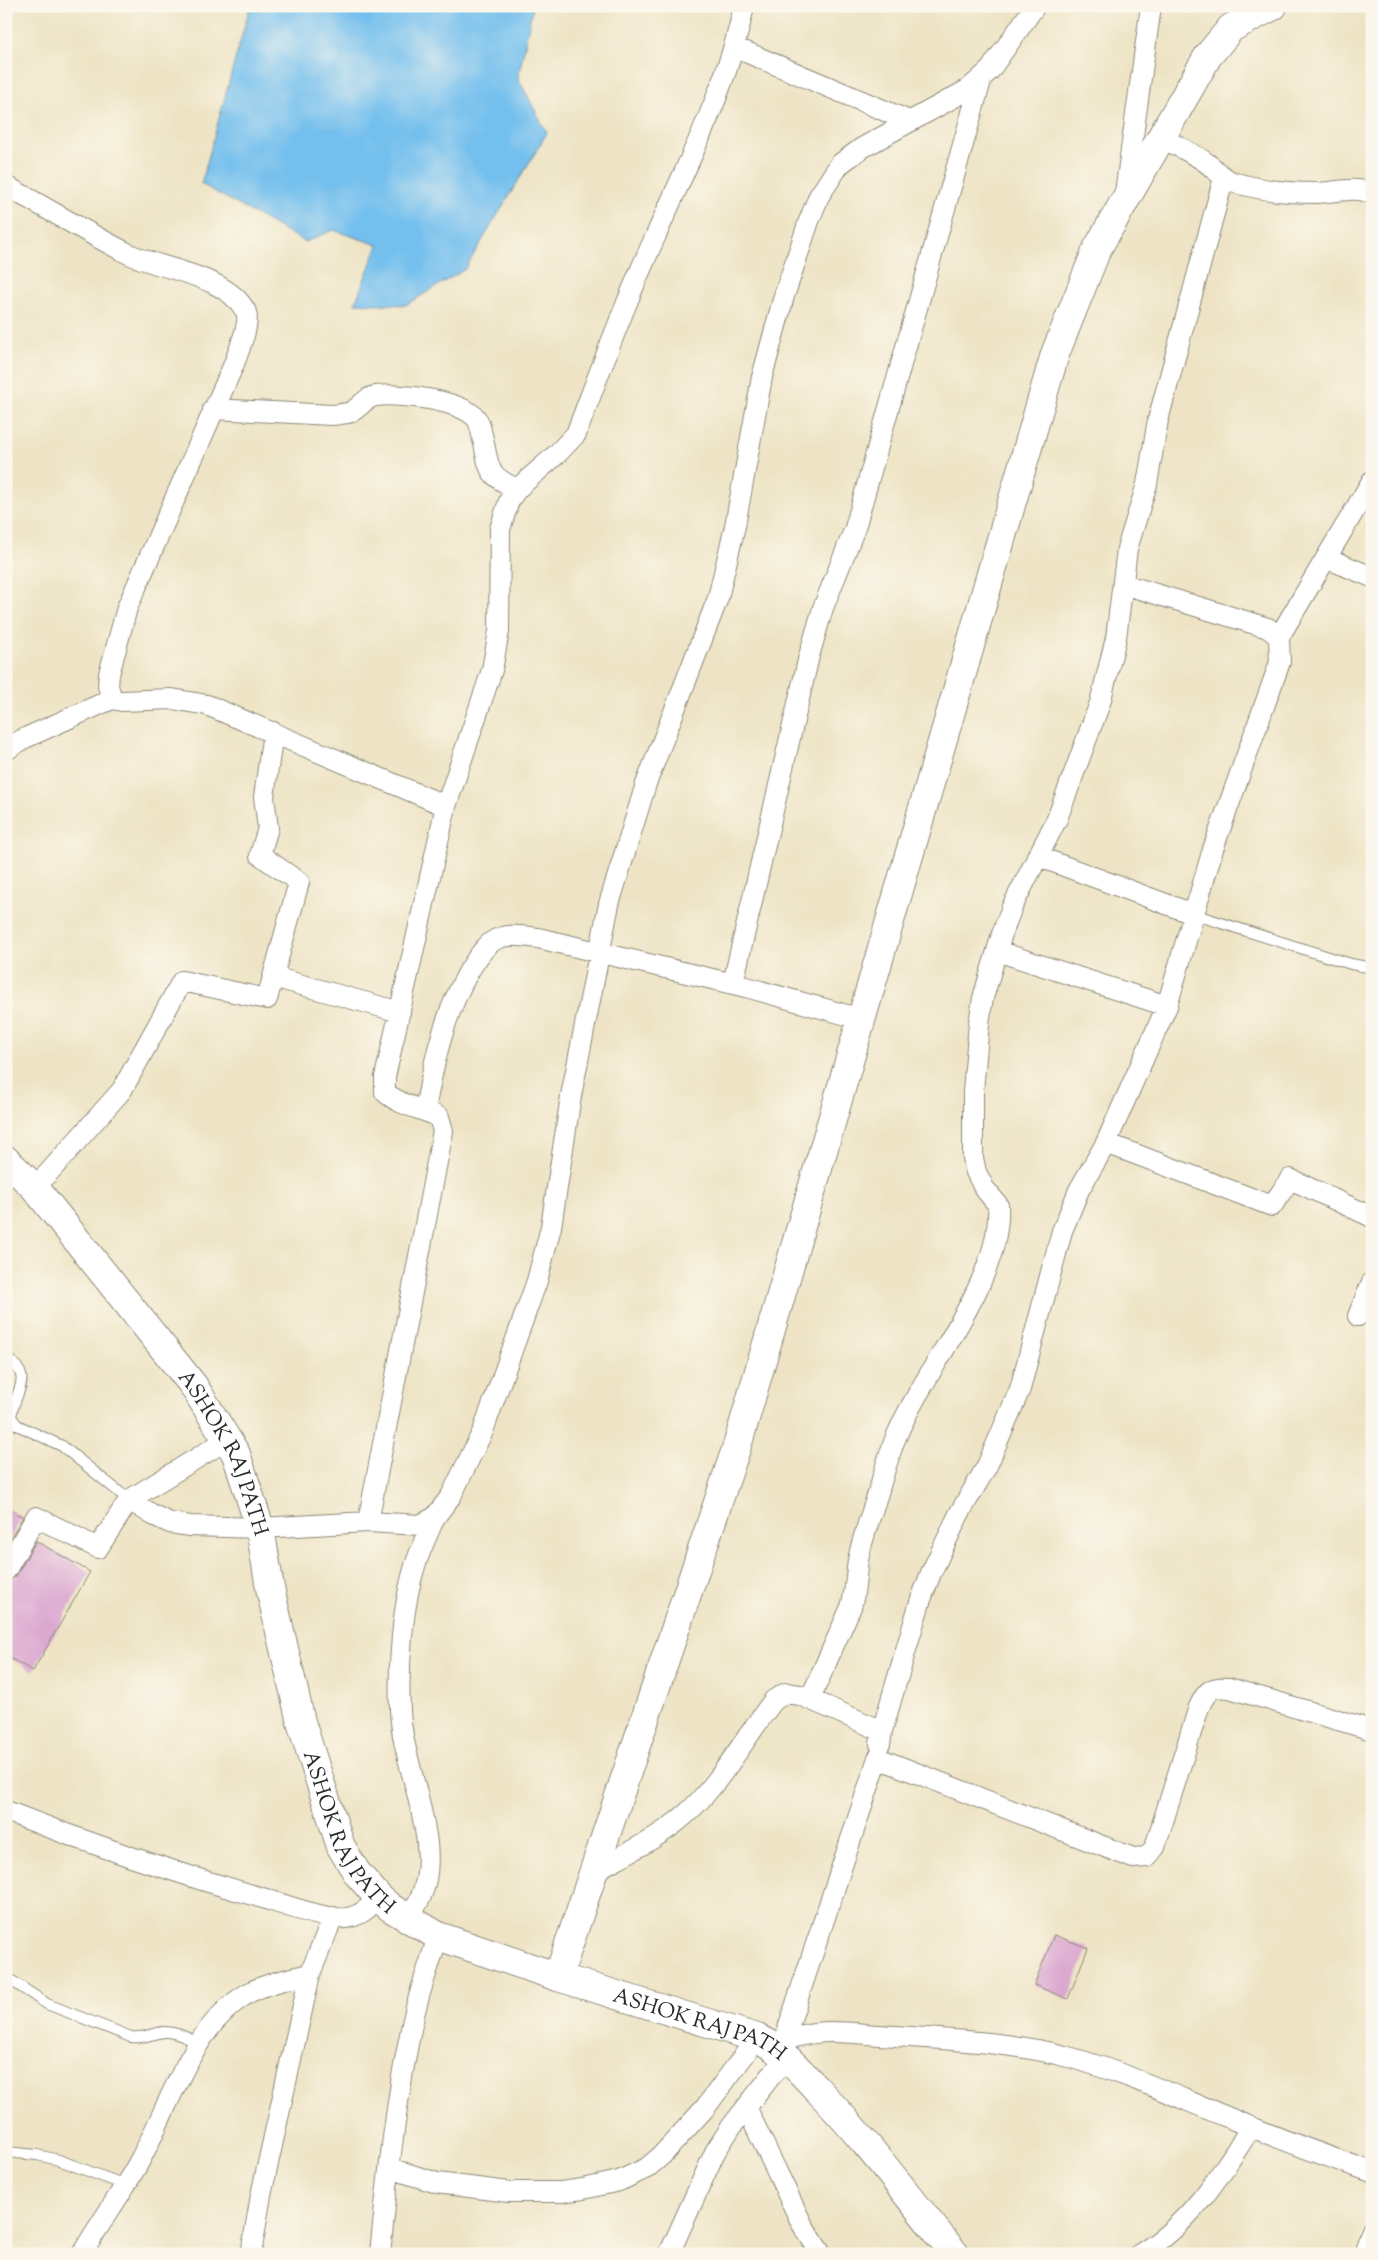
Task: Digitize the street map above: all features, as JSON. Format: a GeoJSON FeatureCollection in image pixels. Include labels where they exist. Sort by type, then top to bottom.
{"type":"FeatureCollection","features":[{"type":"Feature","properties":{"kind":"main road"},"geometry":{"type":"LineString","coordinates":[[558,1977],[738,1443],[1055,354],[1097,250],[1208,56],[1231,28],[1273,6]]}},
{"type":"Feature","properties":{"kind":"main road","name":"ASHOK RAJ PATH"},"geometry":{"type":"LineString","coordinates":[[6,1160],[35,1188],[194,1385],[228,1439],[242,1471],[260,1528],[270,1588],[301,1722],[340,1847],[357,1873],[378,1897],[407,1919],[438,1936],[558,1977],[775,2045],[843,2116],[955,2254]]}},
{"type":"Feature","properties":{"kind":"street"},"geometry":{"type":"LineString","coordinates":[[368,1522],[388,1407],[414,1288],[442,1131],[439,1117],[425,1110],[394,1101],[384,1092],[385,1077],[446,806],[492,670],[496,652],[499,631],[500,529],[509,501],[517,488],[557,454],[576,434],[641,267],[718,93],[734,47],[744,6]]}},
{"type":"Feature","properties":{"kind":"street"},"geometry":{"type":"LineString","coordinates":[[407,1919],[421,1896],[428,1874],[425,1829],[402,1733],[400,1710],[402,1657],[409,1590],[415,1566],[435,1517],[451,1496],[482,1431],[545,1256],[571,1096],[609,904],[635,815],[718,598],[735,526],[762,377],[784,296],[808,221],[819,196],[840,164],[862,148],[969,89],[1008,48],[1035,6]]}},
{"type":"Feature","properties":{"kind":"street"},"geometry":{"type":"LineString","coordinates":[[1124,202],[1151,6]]}},
{"type":"Feature","properties":{"kind":"street"},"geometry":{"type":"LineString","coordinates":[[734,47],[909,122]]}},
{"type":"Feature","properties":{"kind":"street"},"geometry":{"type":"LineString","coordinates":[[733,983],[812,646],[823,608],[855,528],[982,77]]}},
{"type":"Feature","properties":{"kind":"street"},"geometry":{"type":"LineString","coordinates":[[1162,138],[1190,152],[1234,183],[1293,192],[1366,190],[1372,194]]}},
{"type":"Feature","properties":{"kind":"street"},"geometry":{"type":"LineString","coordinates":[[810,1699],[856,1592],[859,1553],[893,1444],[916,1396],[977,1290],[997,1231],[998,1205],[984,1188],[976,1172],[973,1117],[973,1090],[979,1023],[988,977],[1020,888],[1057,818],[1100,703],[1113,653],[1127,549],[1147,484],[1158,420],[1224,177]]}},
{"type":"Feature","properties":{"kind":"street"},"geometry":{"type":"LineString","coordinates":[[6,186],[130,254],[225,289],[238,300],[246,312],[246,328],[236,358],[126,608],[109,674],[108,686],[112,699]]}},
{"type":"Feature","properties":{"kind":"street"},"geometry":{"type":"LineString","coordinates":[[213,409],[332,415],[350,413],[366,399],[376,396],[429,399],[455,405],[470,412],[478,421],[491,473],[501,482],[517,488]]}},
{"type":"Feature","properties":{"kind":"street"},"geometry":{"type":"LineString","coordinates":[[669,2254],[715,2152],[746,2107],[775,2045],[878,1758],[882,1730],[925,1588],[949,1534],[987,1466],[1017,1396],[1027,1367],[1062,1231],[1079,1190],[1106,1143],[1166,1006],[1213,849],[1280,662],[1279,637],[1372,481]]}},
{"type":"Feature","properties":{"kind":"street"},"geometry":{"type":"LineString","coordinates":[[1326,558],[1372,577]]}},
{"type":"Feature","properties":{"kind":"street"},"geometry":{"type":"LineString","coordinates":[[1123,584],[1248,620],[1268,628],[1279,637]]}},
{"type":"Feature","properties":{"kind":"street"},"geometry":{"type":"LineString","coordinates":[[6,750],[23,738],[112,699],[122,701],[172,699],[193,701],[273,732],[446,806]]}},
{"type":"Feature","properties":{"kind":"street"},"geometry":{"type":"LineString","coordinates":[[35,1188],[122,1090],[182,982],[267,999],[299,882],[260,855],[268,828],[264,798],[273,732]]}},
{"type":"Feature","properties":{"kind":"street"},"geometry":{"type":"LineString","coordinates":[[1037,856],[1193,914]]}},
{"type":"Feature","properties":{"kind":"street"},"geometry":{"type":"LineString","coordinates":[[425,1110],[439,1041],[456,994],[473,964],[493,941],[503,937],[538,938],[733,983],[862,1019]]}},
{"type":"Feature","properties":{"kind":"street"},"geometry":{"type":"LineString","coordinates":[[997,951],[1166,1006]]}},
{"type":"Feature","properties":{"kind":"street"},"geometry":{"type":"LineString","coordinates":[[273,977],[400,1012]]}},
{"type":"Feature","properties":{"kind":"street"},"geometry":{"type":"LineString","coordinates":[[1106,1143],[1272,1206],[1290,1179],[1372,1217]]}},
{"type":"Feature","properties":{"kind":"street"},"geometry":{"type":"LineString","coordinates":[[1358,1316],[1372,1282]]}},
{"type":"Feature","properties":{"kind":"street"},"geometry":{"type":"LineString","coordinates":[[6,1570],[36,1517],[98,1548],[128,1500],[228,1439]]}},
{"type":"Feature","properties":{"kind":"street"},"geometry":{"type":"LineString","coordinates":[[128,1500],[170,1523],[209,1528],[260,1528],[368,1522],[420,1525],[435,1517]]}},
{"type":"Feature","properties":{"kind":"street"},"geometry":{"type":"LineString","coordinates":[[878,1758],[1133,1858],[1147,1857],[1155,1847],[1199,1707],[1205,1694],[1216,1687],[1238,1691],[1372,1730]]}},
{"type":"Feature","properties":{"kind":"street"},"geometry":{"type":"LineString","coordinates":[[594,1870],[652,1839],[687,1814],[702,1797],[774,1700],[786,1693],[810,1699],[882,1730]]}},
{"type":"Feature","properties":{"kind":"street"},"geometry":{"type":"LineString","coordinates":[[6,1811],[139,1861],[279,1903],[333,1917],[346,1918],[364,1912],[378,1897]]}},
{"type":"Feature","properties":{"kind":"street"},"geometry":{"type":"LineString","coordinates":[[252,2254],[261,2195],[310,1974],[333,1917]]}},
{"type":"Feature","properties":{"kind":"street"},"geometry":{"type":"LineString","coordinates":[[380,2254],[390,2168],[413,2018],[438,1936]]}},
{"type":"Feature","properties":{"kind":"street"},"geometry":{"type":"LineString","coordinates":[[82,2254],[140,2160],[198,2043],[213,2022],[247,1994],[282,1981],[310,1974]]}},
{"type":"Feature","properties":{"kind":"street"},"geometry":{"type":"LineString","coordinates":[[390,2168],[437,2183],[509,2192],[561,2192],[619,2181],[647,2168],[662,2156],[705,2108],[775,2045],[806,2033],[830,2030],[996,2042],[1070,2057],[1121,2073],[1251,2127],[1372,2172]]}},
{"type":"Feature","properties":{"kind":"street"},"geometry":{"type":"LineString","coordinates":[[746,2107],[802,2224],[821,2254]]}},
{"type":"Feature","properties":{"kind":"street"},"geometry":{"type":"LineString","coordinates":[[1140,2254],[1187,2217],[1227,2166],[1251,2127]]}},
{"type":"Feature","properties":{"kind":"street"},"geometry":{"type":"LineString","coordinates":[[1364,2254],[1372,2229]]}},
{"type":"Feature","properties":{"kind":"lane"},"geometry":{"type":"LineString","coordinates":[[1193,914],[1351,964],[1372,968]]}},
{"type":"Feature","properties":{"kind":"lane"},"geometry":{"type":"LineString","coordinates":[[6,1358],[15,1363],[22,1373],[22,1386],[12,1406],[11,1417],[17,1425],[62,1446],[128,1500]]}},
{"type":"Feature","properties":{"kind":"lane"},"geometry":{"type":"LineString","coordinates":[[6,1977],[47,2004],[131,2037],[141,2038],[166,2032],[180,2035],[198,2043]]}},
{"type":"Feature","properties":{"kind":"lane"},"geometry":{"type":"LineString","coordinates":[[6,2152],[59,2160],[125,2185]]}},
{"type":"Feature","properties":{"kind":"water"},"geometry":{"type":"Polygon","coordinates":[[[250,6],[533,6],[518,78],[547,133],[465,269],[406,305],[355,303],[378,245],[333,230],[305,242],[201,184],[250,6]]]}},
{"type":"Feature","properties":{"kind":"building"},"geometry":{"type":"Polygon","coordinates":[[[6,1508],[23,1517],[6,1545],[6,1508]]]}},
{"type":"Feature","properties":{"kind":"building"},"geometry":{"type":"Polygon","coordinates":[[[36,1541],[90,1572],[33,1671],[6,1656],[6,1582],[16,1576],[36,1541]]]}},
{"type":"Feature","properties":{"kind":"building"},"geometry":{"type":"Polygon","coordinates":[[[1054,1935],[1088,1948],[1068,1999],[1034,1985],[1054,1935]]]}}]}
